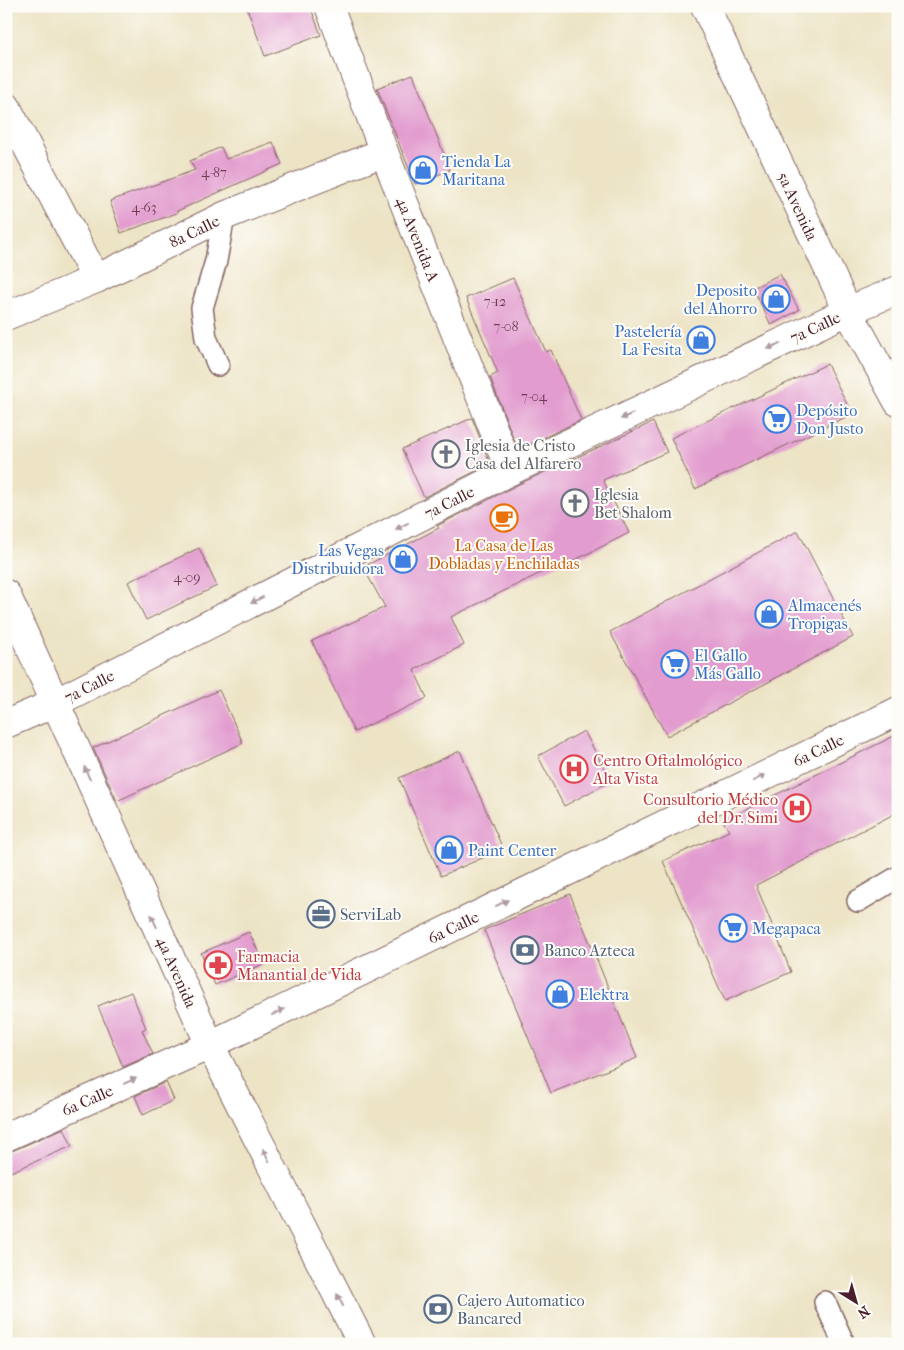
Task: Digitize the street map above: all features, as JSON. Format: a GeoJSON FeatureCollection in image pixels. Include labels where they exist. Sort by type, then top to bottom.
{"type":"FeatureCollection","features":[{"type":"Feature","properties":{"kind":"street","name":"4a Avenida A"},"geometry":{"type":"LineString","coordinates":[[329,6],[384,152],[510,471]]}},
{"type":"Feature","properties":{"kind":"street","name":"5a Avenida"},"geometry":{"type":"LineString","coordinates":[[705,6],[848,312],[898,402]]}},
{"type":"Feature","properties":{"kind":"street"},"geometry":{"type":"LineString","coordinates":[[6,106],[96,279]]}},
{"type":"Feature","properties":{"kind":"street","name":"8a Calle"},"geometry":{"type":"LineString","coordinates":[[6,316],[96,279],[224,216],[384,152]]}},
{"type":"Feature","properties":{"kind":"street","name":"7a Calle"},"geometry":{"type":"LineString","coordinates":[[6,724],[55,703],[510,471],[898,290]]}},
{"type":"Feature","properties":{"kind":"street","name":"4a Avenida"},"geometry":{"type":"LineString","coordinates":[[6,594],[210,1045],[362,1344]]}},
{"type":"Feature","properties":{"kind":"street","name":"6a Calle"},"geometry":{"type":"LineString","coordinates":[[6,1137],[210,1045],[898,711]]}},
{"type":"Feature","properties":{"kind":"lane"},"geometry":{"type":"LineString","coordinates":[[218,366],[206,338],[202,308],[216,261],[224,216]]}},
{"type":"Feature","properties":{"kind":"lane"},"geometry":{"type":"LineString","coordinates":[[858,901],[898,878]]}},
{"type":"Feature","properties":{"kind":"lane"},"geometry":{"type":"LineString","coordinates":[[825,1302],[844,1344]]}},
{"type":"Feature","properties":{"kind":"building"},"geometry":{"type":"Polygon","coordinates":[[[246,6],[310,6],[321,35],[265,56],[246,6]]]}},
{"type":"Feature","properties":{"kind":"building"},"geometry":{"type":"Polygon","coordinates":[[[413,74],[450,170],[415,184],[377,88],[413,74]]]}},
{"type":"Feature","properties":{"kind":"building"},"geometry":{"type":"Polygon","coordinates":[[[273,142],[282,164],[177,211],[177,213],[121,233],[110,201],[195,170],[190,161],[221,147],[226,159],[273,142]]]}},
{"type":"Feature","properties":{"kind":"building","name":"Deposito del Ahorro"},"geometry":{"type":"Polygon","coordinates":[[[780,274],[799,310],[771,325],[753,288],[780,274]]]}},
{"type":"Feature","properties":{"kind":"building"},"geometry":{"type":"Polygon","coordinates":[[[513,278],[546,352],[551,350],[581,420],[518,450],[490,377],[498,373],[466,298],[513,278]]]}},
{"type":"Feature","properties":{"kind":"building","name":"Depósito Don Justo"},"geometry":{"type":"Polygon","coordinates":[[[827,364],[852,414],[695,489],[671,438],[827,364]]]}},
{"type":"Feature","properties":{"kind":"building","name":"Iglesia de Cristo Casa del Alfarero"},"geometry":{"type":"Polygon","coordinates":[[[472,418],[490,464],[424,497],[402,449],[472,418]]]}},
{"type":"Feature","properties":{"kind":"building"},"geometry":{"type":"Polygon","coordinates":[[[653,422],[667,452],[603,480],[629,533],[567,564],[565,561],[451,617],[464,645],[414,670],[427,698],[354,732],[312,641],[385,607],[363,567],[517,485],[653,422]]]}},
{"type":"Feature","properties":{"kind":"building","name":"Almacenés Tropigas"},"geometry":{"type":"Polygon","coordinates":[[[798,531],[853,637],[667,736],[610,632],[798,531]]]}},
{"type":"Feature","properties":{"kind":"building"},"geometry":{"type":"Polygon","coordinates":[[[199,548],[217,586],[146,620],[128,582],[199,548]]]}},
{"type":"Feature","properties":{"kind":"building"},"geometry":{"type":"Polygon","coordinates":[[[219,690],[243,743],[117,801],[93,748],[219,690]]]}},
{"type":"Feature","properties":{"kind":"building","name":"Centro Oftalmológico Alta Vista"},"geometry":{"type":"Polygon","coordinates":[[[584,731],[611,781],[564,806],[538,756],[584,731]]]}},
{"type":"Feature","properties":{"kind":"building"},"geometry":{"type":"Polygon","coordinates":[[[898,734],[898,812],[756,885],[791,972],[725,1001],[663,861],[729,831],[723,821],[898,734]]]}},
{"type":"Feature","properties":{"kind":"building"},"geometry":{"type":"Polygon","coordinates":[[[460,751],[503,849],[441,876],[399,778],[460,751]]]}},
{"type":"Feature","properties":{"kind":"building","name":"Elektra"},"geometry":{"type":"Polygon","coordinates":[[[570,894],[637,1058],[551,1093],[484,930],[570,894]]]}},
{"type":"Feature","properties":{"kind":"building"},"geometry":{"type":"Polygon","coordinates":[[[249,932],[264,964],[215,985],[201,953],[249,932]]]}},
{"type":"Feature","properties":{"kind":"building"},"geometry":{"type":"Polygon","coordinates":[[[131,992],[146,1028],[142,1030],[153,1054],[123,1067],[98,1006],[131,992]]]}},
{"type":"Feature","properties":{"kind":"building"},"geometry":{"type":"Polygon","coordinates":[[[166,1082],[174,1100],[143,1115],[135,1096],[166,1082]]]}},
{"type":"Feature","properties":{"kind":"building"},"geometry":{"type":"Polygon","coordinates":[[[64,1128],[72,1146],[6,1174],[6,1152],[64,1128]]]}},
{"type":"Feature","properties":{"kind":"place","name":"Tienda La Maritana"},"geometry":{"type":"Point","coordinates":[423,170]}},
{"type":"Feature","properties":{"kind":"place","name":"Deposito del Ahorro"},"geometry":{"type":"Point","coordinates":[776,299]}},
{"type":"Feature","properties":{"kind":"place","name":"Pastelería La Fesita"},"geometry":{"type":"Point","coordinates":[701,340]}},
{"type":"Feature","properties":{"kind":"place","name":"Depósito Don Justo"},"geometry":{"type":"Point","coordinates":[777,419]}},
{"type":"Feature","properties":{"kind":"place","name":"Iglesia de Cristo Casa del Alfarero"},"geometry":{"type":"Point","coordinates":[446,454]}},
{"type":"Feature","properties":{"kind":"place","name":"Iglesia Bet Shalom"},"geometry":{"type":"Point","coordinates":[575,503]}},
{"type":"Feature","properties":{"kind":"place","name":"La Casa de Las Dobladas y Enchiladas"},"geometry":{"type":"Point","coordinates":[504,518]}},
{"type":"Feature","properties":{"kind":"place","name":"Las Vegas Distribuidora"},"geometry":{"type":"Point","coordinates":[403,559]}},
{"type":"Feature","properties":{"kind":"place","name":"Almacenés Tropigas"},"geometry":{"type":"Point","coordinates":[769,614]}},
{"type":"Feature","properties":{"kind":"place","name":"El Gallo Más Gallo"},"geometry":{"type":"Point","coordinates":[675,664]}},
{"type":"Feature","properties":{"kind":"place","name":"Centro Oftalmológico Alta Vista"},"geometry":{"type":"Point","coordinates":[574,769]}},
{"type":"Feature","properties":{"kind":"place","name":"Consultorio Médico del Dr. Simi"},"geometry":{"type":"Point","coordinates":[797,808]}},
{"type":"Feature","properties":{"kind":"place","name":"Paint Center"},"geometry":{"type":"Point","coordinates":[449,850]}},
{"type":"Feature","properties":{"kind":"place","name":"ServiLab"},"geometry":{"type":"Point","coordinates":[321,914]}},
{"type":"Feature","properties":{"kind":"place","name":"Megapaca"},"geometry":{"type":"Point","coordinates":[733,928]}},
{"type":"Feature","properties":{"kind":"place","name":"Banco Azteca"},"geometry":{"type":"Point","coordinates":[525,950]}},
{"type":"Feature","properties":{"kind":"place","name":"Farmacia Manantial de Vida"},"geometry":{"type":"Point","coordinates":[218,965]}},
{"type":"Feature","properties":{"kind":"place","name":"Elektra"},"geometry":{"type":"Point","coordinates":[560,994]}},
{"type":"Feature","properties":{"kind":"place","name":"Cajero Automatico Bancared"},"geometry":{"type":"Point","coordinates":[438,1309]}}]}
